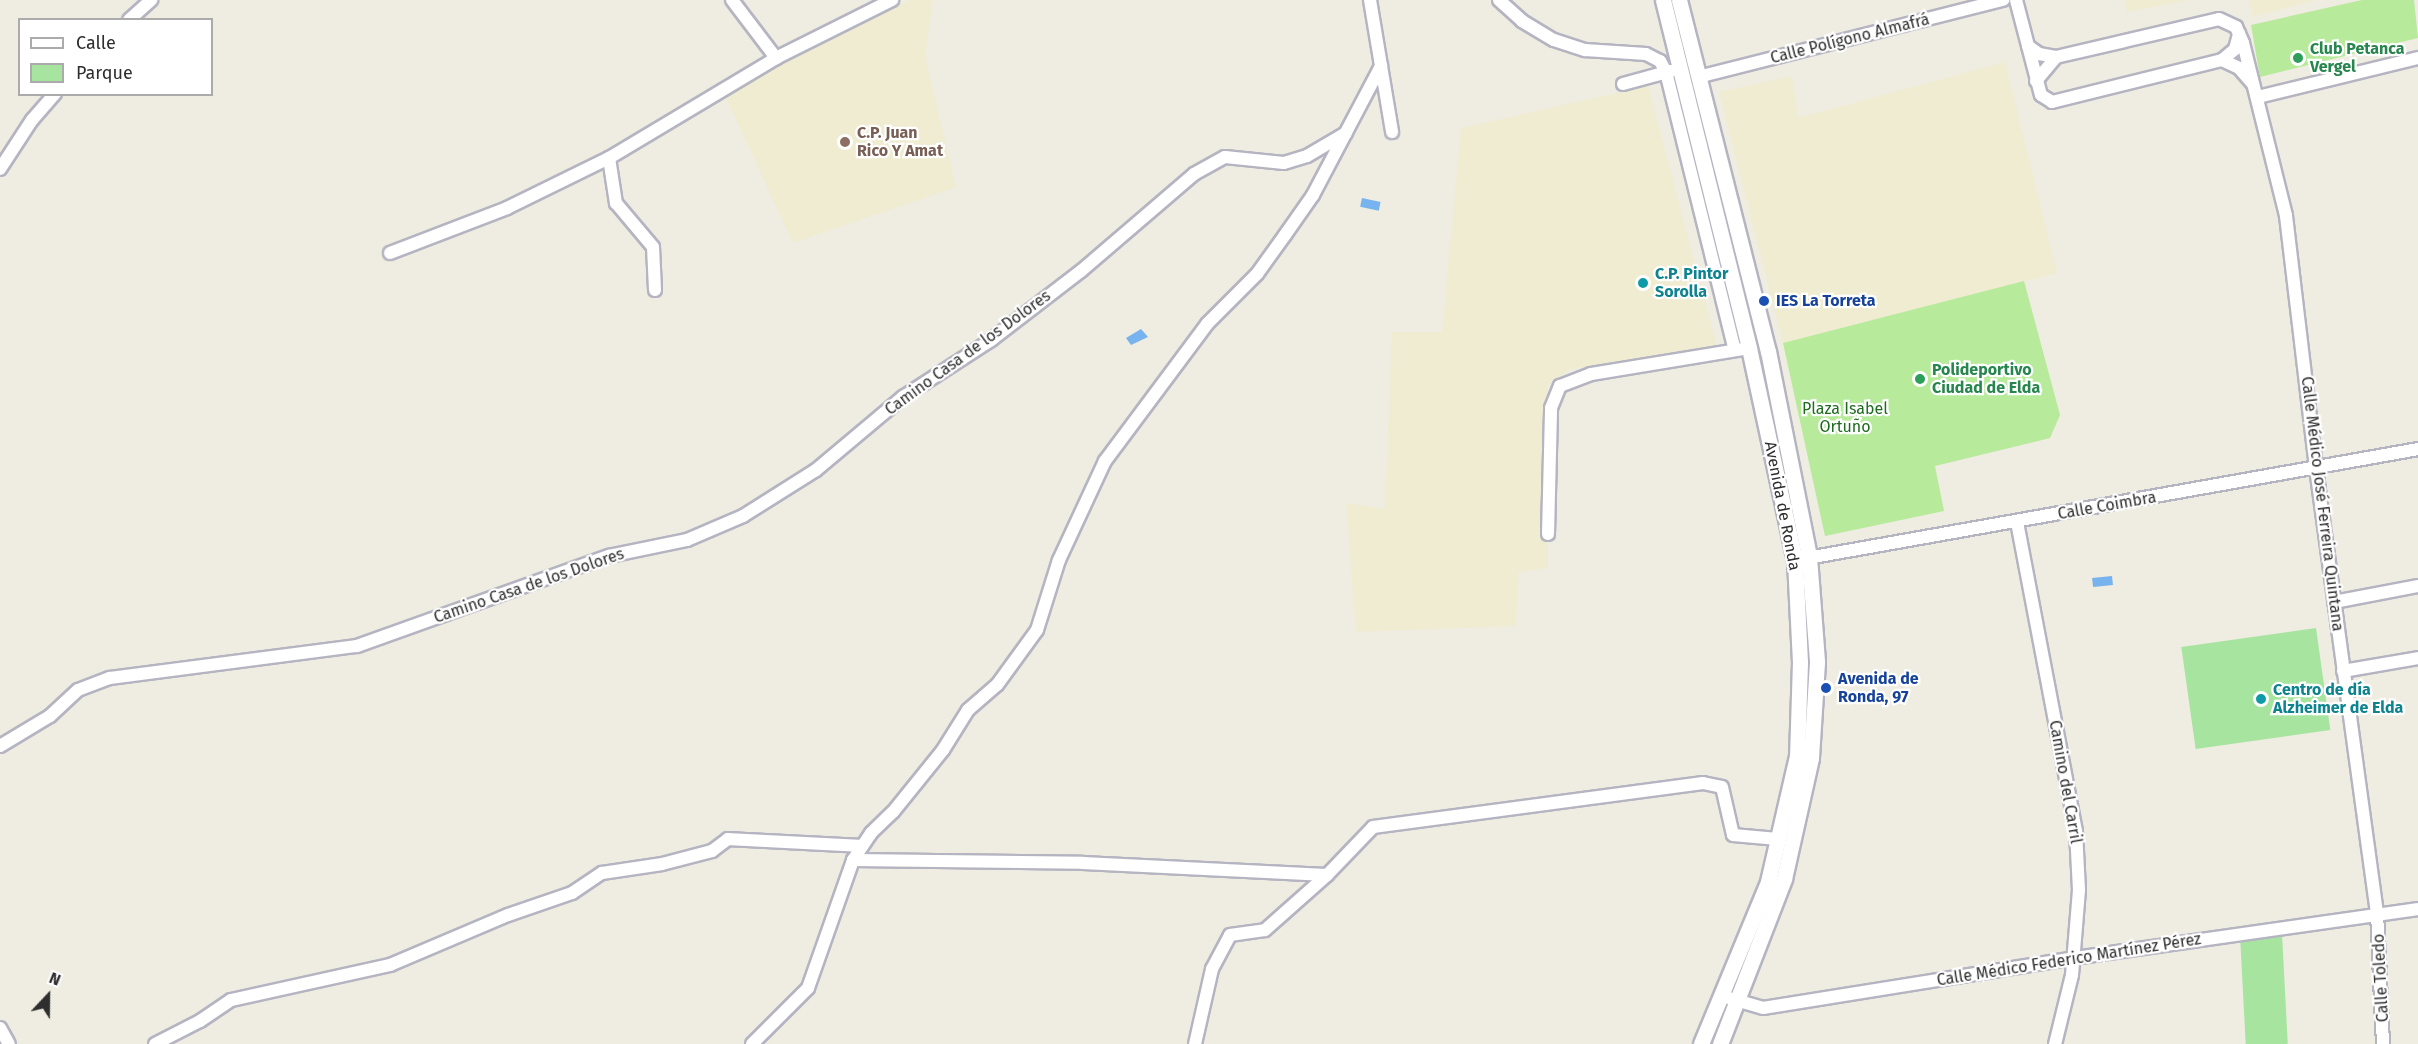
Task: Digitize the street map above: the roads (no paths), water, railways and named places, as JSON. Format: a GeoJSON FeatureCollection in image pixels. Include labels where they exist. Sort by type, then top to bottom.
{"type":"FeatureCollection","features":[{"type":"Feature","properties":{"kind":"street"},"geometry":{"type":"LineString","coordinates":[[131,18],[150,0]]}},
{"type":"Feature","properties":{"kind":"street"},"geometry":{"type":"LineString","coordinates":[[732,0],[776,58]]}},
{"type":"Feature","properties":{"kind":"street"},"geometry":{"type":"LineString","coordinates":[[390,253],[507,208],[609,158],[776,58],[892,0]]}},
{"type":"Feature","properties":{"kind":"street"},"geometry":{"type":"LineString","coordinates":[[1370,0],[1392,132]]}},
{"type":"Feature","properties":{"kind":"street"},"geometry":{"type":"LineString","coordinates":[[1500,0],[1522,21],[1554,40],[1585,50],[1653,56],[1673,71]]}},
{"type":"Feature","properties":{"kind":"street","name":"Avenida de Ronda"},"geometry":{"type":"LineString","coordinates":[[1664,0],[1673,71],[1742,349],[1802,559],[1797,756],[1768,882],[1701,1044]]}},
{"type":"Feature","properties":{"kind":"street","name":"Avenida de Ronda"},"geometry":{"type":"LineString","coordinates":[[1679,0],[1768,351],[1817,662],[1811,758],[1784,879],[1720,1044]]}},
{"type":"Feature","properties":{"kind":"street","name":"Calle Polígono Almafrá"},"geometry":{"type":"LineString","coordinates":[[1698,77],[2003,0]]}},
{"type":"Feature","properties":{"kind":"street"},"geometry":{"type":"LineString","coordinates":[[2016,0],[2036,81],[2041,95],[2052,102],[2066,101],[2222,60],[2235,49],[2239,34]]}},
{"type":"Feature","properties":{"kind":"street"},"geometry":{"type":"LineString","coordinates":[[2028,46],[2039,54],[2056,57],[2219,19],[2229,22],[2239,34],[2258,97],[2418,58]]}},
{"type":"Feature","properties":{"kind":"street"},"geometry":{"type":"LineString","coordinates":[[2036,81],[2056,57]]}},
{"type":"Feature","properties":{"kind":"street"},"geometry":{"type":"LineString","coordinates":[[2222,60],[2238,68],[2254,85]]}},
{"type":"Feature","properties":{"kind":"street"},"geometry":{"type":"LineString","coordinates":[[752,1044],[808,988],[853,860],[861,846],[943,750],[968,710],[997,685],[1037,630],[1059,560],[1105,461],[1207,324],[1257,274],[1313,195],[1381,66]]}},
{"type":"Feature","properties":{"kind":"street"},"geometry":{"type":"LineString","coordinates":[[1623,84],[1673,71]]}},
{"type":"Feature","properties":{"kind":"street"},"geometry":{"type":"LineString","coordinates":[[0,169],[32,120],[53,96]]}},
{"type":"Feature","properties":{"kind":"street","name":"Calle Médico José Ferreira Quintana"},"geometry":{"type":"LineString","coordinates":[[2258,97],[2286,216],[2316,468],[2377,912]]}},
{"type":"Feature","properties":{"kind":"street","name":"Camino Casa de los Dolores"},"geometry":{"type":"LineString","coordinates":[[0,746],[50,716],[78,690],[110,678],[357,645],[609,556],[687,540],[743,516],[816,470],[903,397],[991,340],[1081,271],[1194,174],[1225,157],[1284,163],[1307,156],[1346,133]]}},
{"type":"Feature","properties":{"kind":"street"},"geometry":{"type":"LineString","coordinates":[[609,158],[616,203],[653,247],[655,290]]}},
{"type":"Feature","properties":{"kind":"street"},"geometry":{"type":"LineString","coordinates":[[1548,534],[1551,408],[1560,386],[1591,374],[1742,349]]}},
{"type":"Feature","properties":{"kind":"street","name":"Calle Coimbra"},"geometry":{"type":"LineString","coordinates":[[1802,559],[2418,449]]}},
{"type":"Feature","properties":{"kind":"street","name":"Camino del Carril"},"geometry":{"type":"LineString","coordinates":[[2017,522],[2076,831],[2079,890],[2074,958],[2067,1001],[2055,1044]]}},
{"type":"Feature","properties":{"kind":"street"},"geometry":{"type":"LineString","coordinates":[[2334,602],[2418,586]]}},
{"type":"Feature","properties":{"kind":"street"},"geometry":{"type":"LineString","coordinates":[[2343,671],[2418,658]]}},
{"type":"Feature","properties":{"kind":"street"},"geometry":{"type":"LineString","coordinates":[[1195,1044],[1212,969],[1230,935],[1265,930],[1327,875],[1373,827],[1703,783],[1722,787],[1733,835],[1778,839]]}},
{"type":"Feature","properties":{"kind":"street"},"geometry":{"type":"LineString","coordinates":[[155,1044],[200,1021],[231,1000],[390,965],[508,915],[572,893],[602,873],[702,854],[728,839],[861,846]]}},
{"type":"Feature","properties":{"kind":"street"},"geometry":{"type":"LineString","coordinates":[[853,860],[1083,863],[1327,875]]}},
{"type":"Feature","properties":{"kind":"street","name":"Calle Médico Federico Martínez Pérez"},"geometry":{"type":"LineString","coordinates":[[1722,996],[1763,1008],[2377,912],[2418,909]]}},
{"type":"Feature","properties":{"kind":"street","name":"Calle Toledo"},"geometry":{"type":"LineString","coordinates":[[2377,912],[2383,1044]]}},
{"type":"Feature","properties":{"kind":"street"},"geometry":{"type":"LineString","coordinates":[[0,1028],[9,1044]]}},
{"type":"Feature","properties":{"kind":"water"},"geometry":{"type":"Polygon","coordinates":[[[1362,198],[1381,202],[1379,211],[1360,207],[1362,198]]]}},
{"type":"Feature","properties":{"kind":"water"},"geometry":{"type":"Polygon","coordinates":[[[1141,329],[1148,337],[1131,345],[1126,338],[1141,329]]]}},
{"type":"Feature","properties":{"kind":"water"},"geometry":{"type":"Polygon","coordinates":[[[2112,576],[2113,585],[2093,587],[2092,578],[2112,576]]]}},
{"type":"Feature","properties":{"kind":"place","name":"Club Petanca Vergel"},"geometry":{"type":"Point","coordinates":[2298,58]}},
{"type":"Feature","properties":{"kind":"place","name":"C.P. Juan Rico Y Amat"},"geometry":{"type":"Point","coordinates":[845,142]}},
{"type":"Feature","properties":{"kind":"place","name":"C.P. Pintor Sorolla"},"geometry":{"type":"Point","coordinates":[1643,283]}},
{"type":"Feature","properties":{"kind":"place","name":"IES La Torreta"},"geometry":{"type":"Point","coordinates":[1764,301]}},
{"type":"Feature","properties":{"kind":"place","name":"Polideportivo Ciudad de Elda"},"geometry":{"type":"Point","coordinates":[1920,379]}},
{"type":"Feature","properties":{"kind":"place","name":"Avenida de Ronda, 97"},"geometry":{"type":"Point","coordinates":[1826,688]}},
{"type":"Feature","properties":{"kind":"place","name":"Centro de día Alzheimer de Elda"},"geometry":{"type":"Point","coordinates":[2261,699]}},
{"type":"Feature","properties":{"kind":"park label","name":"Plaza Isabel Ortuño"},"geometry":{"type":"Point","coordinates":[1845,418]}}]}
